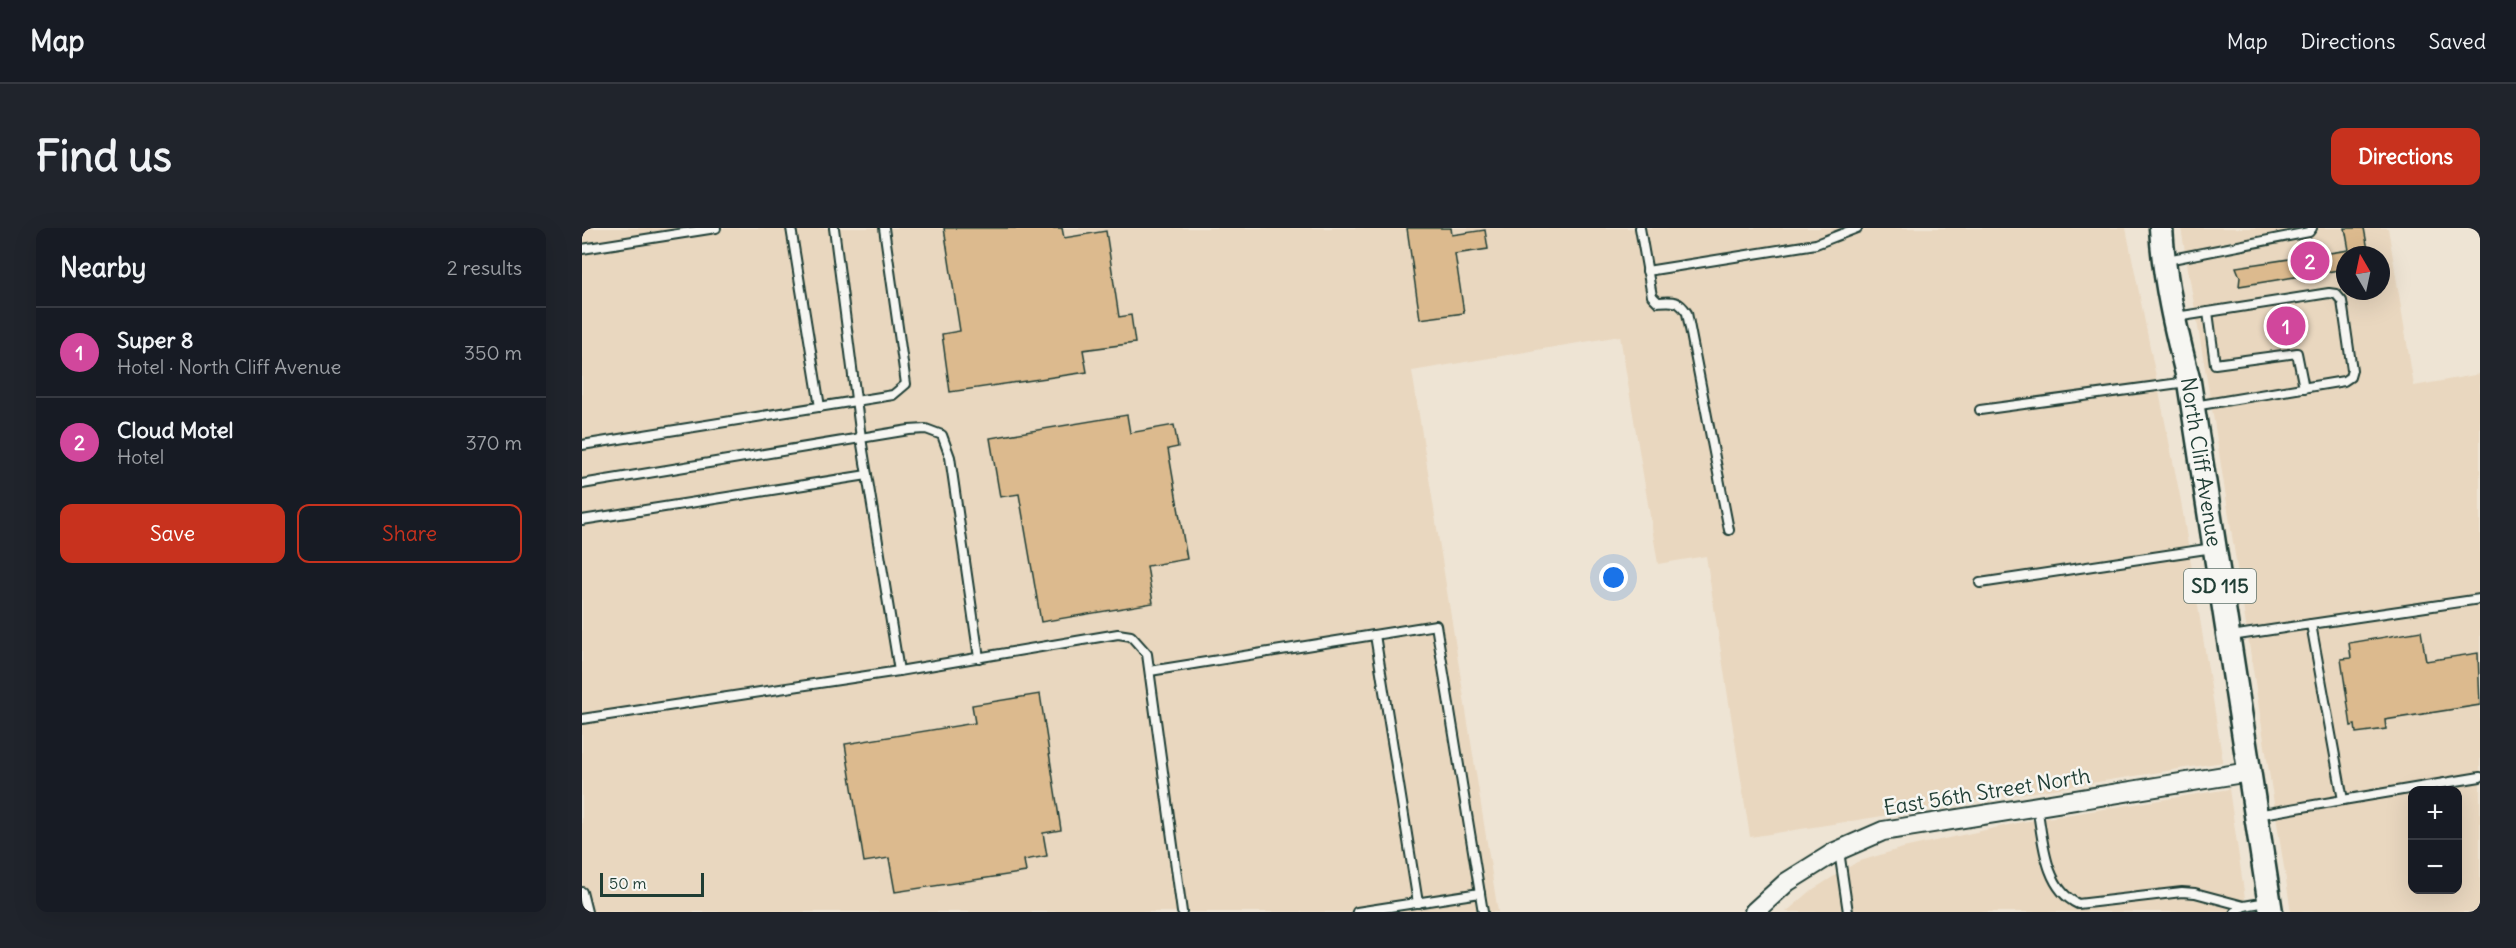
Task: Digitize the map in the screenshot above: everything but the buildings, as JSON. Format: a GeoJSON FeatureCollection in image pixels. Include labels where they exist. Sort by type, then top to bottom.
{"type":"FeatureCollection","features":[{"type":"Feature","properties":{"kind":"main road","name":"North Cliff Avenue"},"geometry":{"type":"LineString","coordinates":[[2151,228],[2163,261]]}},
{"type":"Feature","properties":{"kind":"main road","name":"North Cliff Avenue"},"geometry":{"type":"LineString","coordinates":[[2161,228],[2163,261],[2173,318],[2193,406],[2270,907]]}},
{"type":"Feature","properties":{"kind":"street","name":"East 56th Street North"},"geometry":{"type":"LineString","coordinates":[[1754,912],[1787,882],[1839,850],[1883,831],[2249,772]]}},
{"type":"Feature","properties":{"kind":"lane"},"geometry":{"type":"LineString","coordinates":[[582,249],[716,228]]}},
{"type":"Feature","properties":{"kind":"lane"},"geometry":{"type":"LineString","coordinates":[[791,228],[820,406]]}},
{"type":"Feature","properties":{"kind":"lane"},"geometry":{"type":"LineString","coordinates":[[834,228],[861,438],[898,671]]}},
{"type":"Feature","properties":{"kind":"lane"},"geometry":{"type":"LineString","coordinates":[[582,445],[893,395],[906,384],[884,228]]}},
{"type":"Feature","properties":{"kind":"lane"},"geometry":{"type":"LineString","coordinates":[[1640,228],[1652,296],[1658,302],[1675,301],[1681,304],[1687,313],[1729,530]]}},
{"type":"Feature","properties":{"kind":"lane"},"geometry":{"type":"LineString","coordinates":[[1647,271],[1816,244],[1857,228]]}},
{"type":"Feature","properties":{"kind":"lane"},"geometry":{"type":"LineString","coordinates":[[2163,261],[2309,232],[2312,228]]}},
{"type":"Feature","properties":{"kind":"lane"},"geometry":{"type":"LineString","coordinates":[[2173,318],[2329,293],[2336,294],[2342,301],[2352,370],[2350,377],[2344,381],[2193,406]]}},
{"type":"Feature","properties":{"kind":"lane"},"geometry":{"type":"LineString","coordinates":[[2208,312],[2216,364],[2297,353],[2304,388]]}},
{"type":"Feature","properties":{"kind":"lane"},"geometry":{"type":"LineString","coordinates":[[1980,410],[2189,382]]}},
{"type":"Feature","properties":{"kind":"lane"},"geometry":{"type":"LineString","coordinates":[[582,484],[926,429],[942,435],[950,456],[979,658]]}},
{"type":"Feature","properties":{"kind":"lane"},"geometry":{"type":"LineString","coordinates":[[582,520],[867,475]]}},
{"type":"Feature","properties":{"kind":"lane"},"geometry":{"type":"LineString","coordinates":[[1980,583],[2215,548]]}},
{"type":"Feature","properties":{"kind":"lane"},"geometry":{"type":"LineString","coordinates":[[2228,636],[2480,602]]}},
{"type":"Feature","properties":{"kind":"lane"},"geometry":{"type":"LineString","coordinates":[[2312,624],[2343,800]]}},
{"type":"Feature","properties":{"kind":"lane"},"geometry":{"type":"LineString","coordinates":[[1149,671],[1436,626],[1483,912]]}},
{"type":"Feature","properties":{"kind":"lane"},"geometry":{"type":"LineString","coordinates":[[582,719],[898,671],[1118,634],[1131,636],[1147,654],[1182,912]]}},
{"type":"Feature","properties":{"kind":"lane"},"geometry":{"type":"LineString","coordinates":[[1375,636],[1418,903]]}},
{"type":"Feature","properties":{"kind":"lane"},"geometry":{"type":"LineString","coordinates":[[2256,815],[2480,777]]}},
{"type":"Feature","properties":{"kind":"lane"},"geometry":{"type":"LineString","coordinates":[[2037,806],[2053,879],[2060,891],[2078,904],[2182,892],[2244,906],[2270,907]]}},
{"type":"Feature","properties":{"kind":"lane"},"geometry":{"type":"LineString","coordinates":[[1839,850],[1848,912]]}},
{"type":"Feature","properties":{"kind":"lane"},"geometry":{"type":"LineString","coordinates":[[582,892],[587,912]]}},
{"type":"Feature","properties":{"kind":"lane"},"geometry":{"type":"LineString","coordinates":[[1357,912],[1480,893]]}},
{"type":"Feature","properties":{"kind":"lane"},"geometry":{"type":"LineString","coordinates":[[2235,912],[2244,906]]}},
{"type":"Feature","properties":{"kind":"shaded area"},"geometry":{"type":"Polygon","coordinates":[[[582,228],[2126,228],[2181,501],[2223,762],[1750,837],[1706,556],[1658,564],[1620,336],[1412,371],[1498,912],[582,912],[582,228]]]}},
{"type":"Feature","properties":{"kind":"shaded area"},"geometry":{"type":"Polygon","coordinates":[[[2181,228],[2388,228],[2414,386],[2480,374],[2480,912],[2291,912],[2214,421],[2181,228]]]}},
{"type":"Feature","properties":{"kind":"shaded area"},"geometry":{"type":"Polygon","coordinates":[[[2229,789],[2247,912],[1786,912],[1812,890],[1857,862],[1903,848],[2022,822],[2229,789]]]}},
{"type":"Feature","properties":{"kind":"place","name":"Cloud Motel"},"geometry":{"type":"Point","coordinates":[2310,261]}},
{"type":"Feature","properties":{"kind":"place","name":"Super 8"},"geometry":{"type":"Point","coordinates":[2286,326]}}]}
